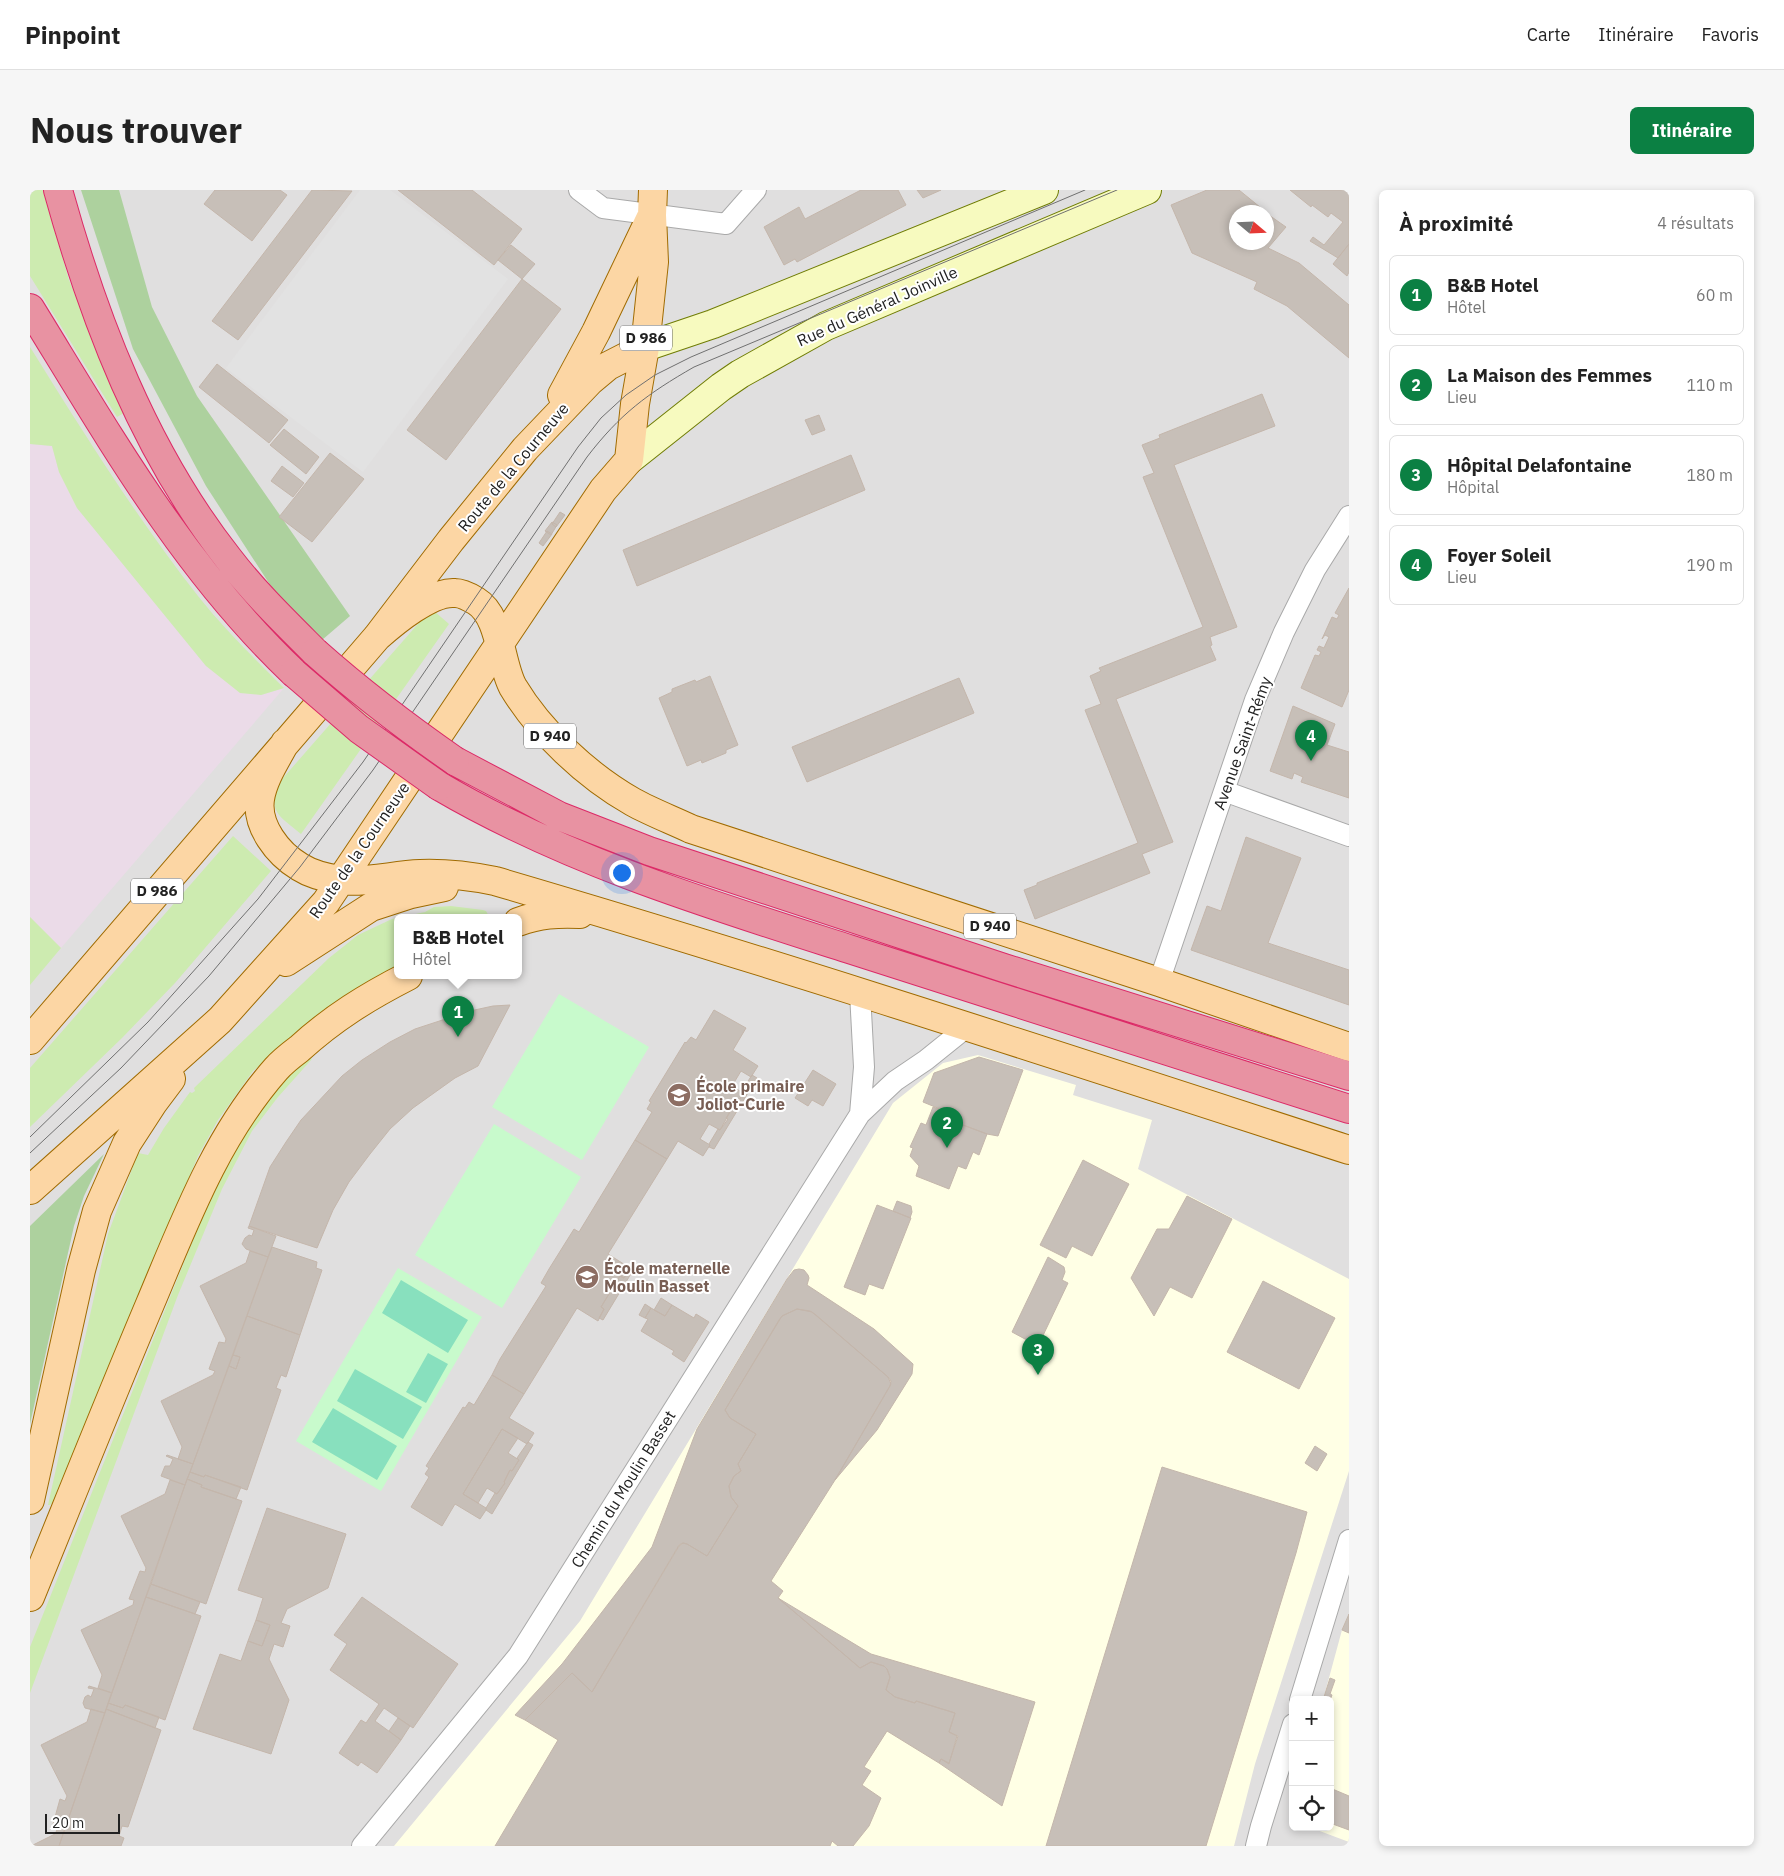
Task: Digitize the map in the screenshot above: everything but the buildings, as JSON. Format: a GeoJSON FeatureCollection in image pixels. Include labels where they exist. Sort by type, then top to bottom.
{"type":"FeatureCollection","features":[{"type":"Feature","properties":{"kind":"highway"},"geometry":{"type":"LineString","coordinates":[[58,190],[92,298],[118,366],[137,408],[181,491],[228,559],[277,615],[315,652],[399,723],[455,761],[559,816],[658,855],[1004,968],[1349,1076]]}},
{"type":"Feature","properties":{"kind":"highway"},"geometry":{"type":"LineString","coordinates":[[30,308],[132,472],[190,557],[247,626],[294,673],[358,729],[439,786],[480,810],[578,856],[656,886],[979,992],[1349,1109]]}},
{"type":"Feature","properties":{"kind":"main road"},"geometry":{"type":"LineString","coordinates":[[645,347],[707,326],[1044,190]]}},
{"type":"Feature","properties":{"kind":"main road","name":"Rue du Général Joinville"},"geometry":{"type":"LineString","coordinates":[[629,460],[728,382],[826,326],[1147,190]]}},
{"type":"Feature","properties":{"kind":"main road","name":"D 986"},"geometry":{"type":"LineString","coordinates":[[629,460],[635,404],[645,347],[654,262],[653,203]]}},
{"type":"Feature","properties":{"kind":"main road"},"geometry":{"type":"LineString","coordinates":[[525,450],[569,385],[596,332],[653,203]]}},
{"type":"Feature","properties":{"kind":"main road","name":"Route de la Courneuve"},"geometry":{"type":"LineString","coordinates":[[30,1040],[377,638],[451,540],[525,450],[590,381],[608,366],[645,347]]}},
{"type":"Feature","properties":{"kind":"main road","name":"Route de la Courneuve"},"geometry":{"type":"LineString","coordinates":[[30,1190],[220,1020],[326,902],[604,490],[629,460]]}},
{"type":"Feature","properties":{"kind":"main road","name":"D 940"},"geometry":{"type":"LineString","coordinates":[[377,638],[396,620],[433,598],[454,593],[474,600],[485,607],[500,643],[512,685],[548,734],[591,774],[633,802],[691,829],[1159,982],[1349,1047]]}},
{"type":"Feature","properties":{"kind":"main road"},"geometry":{"type":"LineString","coordinates":[[285,743],[269,772],[260,799],[261,817],[267,833],[274,844],[289,860],[308,871],[340,880],[378,880],[419,874],[457,875],[495,881],[860,993],[1349,1150]]}},
{"type":"Feature","properties":{"kind":"main road"},"geometry":{"type":"LineString","coordinates":[[242,997],[282,965],[371,907],[411,894],[438,888],[495,881]]}},
{"type":"Feature","properties":{"kind":"main road"},"geometry":{"type":"LineString","coordinates":[[522,921],[556,913],[580,914],[630,922]]}},
{"type":"Feature","properties":{"kind":"main road"},"geometry":{"type":"LineString","coordinates":[[30,1597],[126,1362],[198,1192],[220,1147],[248,1103],[278,1067],[329,1024],[368,997],[402,979]]}},
{"type":"Feature","properties":{"kind":"main road"},"geometry":{"type":"LineString","coordinates":[[30,1500],[81,1270],[97,1211],[127,1143],[153,1103],[220,1020]]}},
{"type":"Feature","properties":{"kind":"street"},"geometry":{"type":"LineString","coordinates":[[578,190],[603,208],[653,203],[726,224],[756,190]]}},
{"type":"Feature","properties":{"kind":"street","name":"Avenue Saint-Rémy"},"geometry":{"type":"LineString","coordinates":[[1159,982],[1255,700],[1284,632],[1315,570],[1349,516]]}},
{"type":"Feature","properties":{"kind":"street"},"geometry":{"type":"LineString","coordinates":[[1224,791],[1349,836]]}},
{"type":"Feature","properties":{"kind":"street"},"geometry":{"type":"LineString","coordinates":[[860,993],[864,1067],[860,1114]]}},
{"type":"Feature","properties":{"kind":"street"},"geometry":{"type":"LineString","coordinates":[[860,1114],[895,1081],[926,1060],[966,1027]]}},
{"type":"Feature","properties":{"kind":"street","name":"Chemin du Moulin Basset"},"geometry":{"type":"LineString","coordinates":[[362,1846],[518,1656],[860,1114]]}},
{"type":"Feature","properties":{"kind":"street"},"geometry":{"type":"LineString","coordinates":[[1301,1696],[1349,1540]]}},
{"type":"Feature","properties":{"kind":"street"},"geometry":{"type":"LineString","coordinates":[[1256,1846],[1289,1737]]}},
{"type":"Feature","properties":{"kind":"shaded area"},"geometry":{"type":"Polygon","coordinates":[[[30,190],[1349,190],[1349,1846],[30,1846],[30,190]]]}},
{"type":"Feature","properties":{"kind":"shaded area"},"geometry":{"type":"Polygon","coordinates":[[[360,190],[390,190],[508,279],[363,472],[226,368],[360,190]]]}},
{"type":"Feature","properties":{"kind":"shaded area"},"geometry":{"type":"Polygon","coordinates":[[[30,444],[52,446],[59,472],[77,508],[206,666],[261,695],[284,688],[61,948],[30,917],[30,444]]]}},
{"type":"Feature","properties":{"kind":"shaded area"},"geometry":{"type":"Polygon","coordinates":[[[978,1055],[1076,1085],[1073,1095],[1152,1120],[1138,1169],[1349,1279],[1349,1471],[1255,1764],[1234,1846],[394,1846],[580,1621],[893,1103],[943,1063],[978,1055]]]}},
{"type":"Feature","properties":{"kind":"shaded area"},"geometry":{"type":"Polygon","coordinates":[[[1349,1614],[1349,1842],[1320,1831],[1334,1831],[1334,1696],[1324,1696],[1342,1630],[1349,1614]]]}},
{"type":"Feature","properties":{"kind":"green space"},"geometry":{"type":"Polygon","coordinates":[[[30,190],[43,190],[69,280],[124,413],[117,417],[30,276],[30,190]]]}},
{"type":"Feature","properties":{"kind":"green space"},"geometry":{"type":"Polygon","coordinates":[[[81,190],[119,190],[152,307],[197,396],[350,616],[322,640],[276,594],[206,486],[133,349],[81,190]]]}},
{"type":"Feature","properties":{"kind":"green space"},"geometry":{"type":"Polygon","coordinates":[[[30,347],[111,474],[175,566],[218,620],[284,688],[261,695],[240,693],[206,666],[77,508],[59,472],[52,446],[30,444],[30,347]]]}},
{"type":"Feature","properties":{"kind":"green space"},"geometry":{"type":"Polygon","coordinates":[[[434,611],[449,624],[301,834],[285,821],[276,810],[275,798],[283,778],[424,617],[434,611]]]}},
{"type":"Feature","properties":{"kind":"green space"},"geometry":{"type":"Polygon","coordinates":[[[233,836],[271,871],[175,983],[122,1038],[30,1127],[30,1068],[233,836]]]}},
{"type":"Feature","properties":{"kind":"green space"},"geometry":{"type":"Polygon","coordinates":[[[451,906],[483,910],[488,914],[416,914],[434,907],[451,906]]]}},
{"type":"Feature","properties":{"kind":"green space"},"geometry":{"type":"Polygon","coordinates":[[[30,917],[61,948],[30,985],[30,917]]]}},
{"type":"Feature","properties":{"kind":"green space"},"geometry":{"type":"Polygon","coordinates":[[[394,919],[394,971],[298,1033],[253,1071],[218,1120],[198,1156],[54,1501],[48,1505],[108,1234],[138,1153],[148,1155],[164,1128],[190,1092],[195,1091],[194,1088],[329,958],[358,935],[394,919]]]}},
{"type":"Feature","properties":{"kind":"green space"},"geometry":{"type":"Polygon","coordinates":[[[559,994],[649,1047],[582,1160],[492,1107],[559,994]]]}},
{"type":"Feature","properties":{"kind":"green space"},"geometry":{"type":"Polygon","coordinates":[[[307,1054],[312,1059],[278,1097],[252,1131],[222,1189],[178,1295],[30,1693],[30,1647],[195,1235],[231,1152],[271,1094],[307,1054]]]}},
{"type":"Feature","properties":{"kind":"green space"},"geometry":{"type":"Polygon","coordinates":[[[494,1124],[581,1177],[502,1308],[415,1255],[494,1124]]]}},
{"type":"Feature","properties":{"kind":"green space"},"geometry":{"type":"Polygon","coordinates":[[[104,1154],[84,1196],[74,1226],[30,1424],[30,1226],[104,1154]]]}},
{"type":"Feature","properties":{"kind":"green space"},"geometry":{"type":"Polygon","coordinates":[[[398,1268],[482,1317],[381,1491],[296,1441],[398,1268]]]}},
{"type":"Feature","properties":{"kind":"green space"},"geometry":{"type":"Polygon","coordinates":[[[401,1280],[468,1320],[448,1353],[382,1313],[401,1280]]]}},
{"type":"Feature","properties":{"kind":"green space"},"geometry":{"type":"Polygon","coordinates":[[[428,1353],[448,1364],[426,1403],[406,1392],[428,1353]]]}},
{"type":"Feature","properties":{"kind":"green space"},"geometry":{"type":"Polygon","coordinates":[[[355,1369],[422,1407],[403,1439],[337,1401],[355,1369]]]}},
{"type":"Feature","properties":{"kind":"green space"},"geometry":{"type":"Polygon","coordinates":[[[333,1408],[397,1446],[377,1480],[312,1442],[333,1408]]]}},
{"type":"Feature","properties":{"kind":"tram line"},"geometry":{"type":"LineString","coordinates":[[30,1137],[148,1022],[258,899],[363,762],[578,447],[601,418],[626,395],[655,375],[691,357],[1085,190]]}},
{"type":"Feature","properties":{"kind":"tram line"},"geometry":{"type":"LineString","coordinates":[[30,1153],[121,1068],[209,976],[300,867],[373,770],[587,457],[611,429],[635,406],[662,386],[694,367],[1117,190]]}},
{"type":"Feature","properties":{"kind":"place","name":"Foyer Soleil"},"geometry":{"type":"Point","coordinates":[1311,761]}},
{"type":"Feature","properties":{"kind":"place","name":"B&B Hotel"},"geometry":{"type":"Point","coordinates":[458,1037]}},
{"type":"Feature","properties":{"kind":"place","name":"École primaire Joliot-Curie"},"geometry":{"type":"Point","coordinates":[679,1095]}},
{"type":"Feature","properties":{"kind":"place","name":"La Maison des Femmes"},"geometry":{"type":"Point","coordinates":[947,1148]}},
{"type":"Feature","properties":{"kind":"place","name":"École maternelle Moulin Basset"},"geometry":{"type":"Point","coordinates":[587,1277]}},
{"type":"Feature","properties":{"kind":"place","name":"Hôpital Delafontaine"},"geometry":{"type":"Point","coordinates":[1038,1375]}}]}
